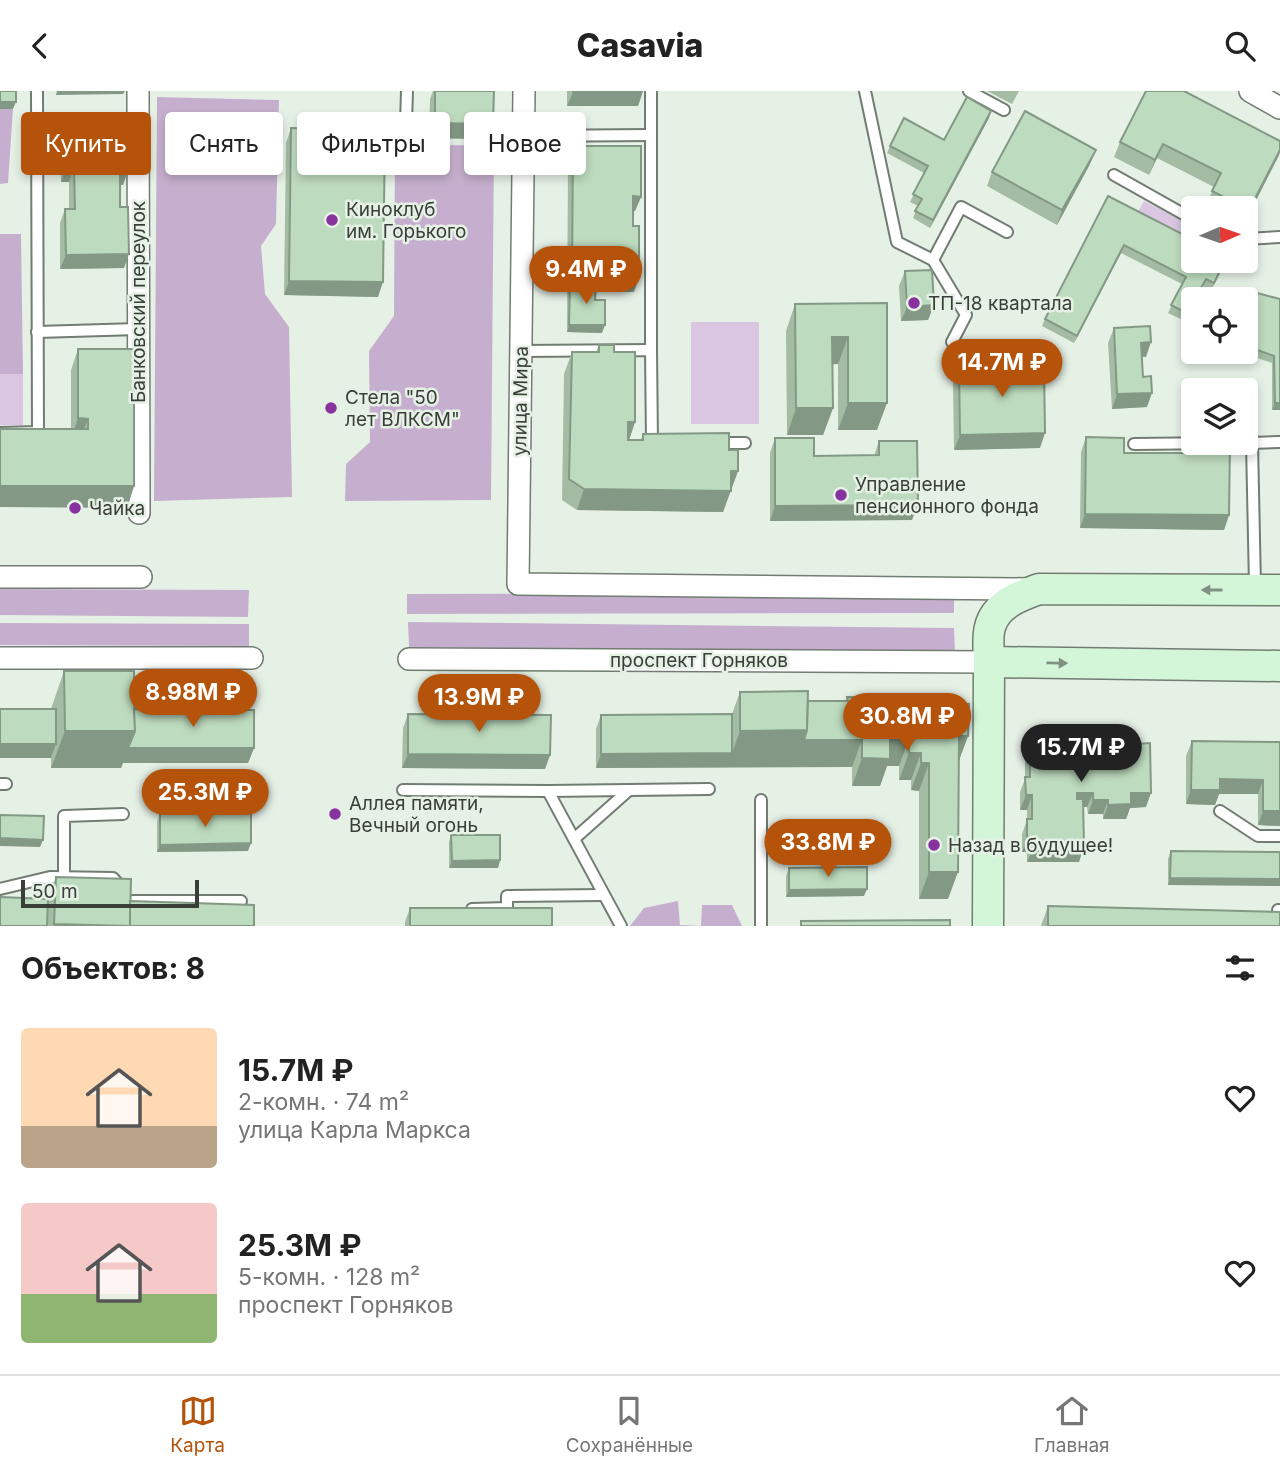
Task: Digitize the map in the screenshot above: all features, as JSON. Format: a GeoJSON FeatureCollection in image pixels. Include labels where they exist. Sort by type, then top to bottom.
{"type":"FeatureCollection","features":[{"type":"Feature","properties":{"kind":"main road"},"geometry":{"type":"LineString","coordinates":[[988,926],[990,626],[1000,609],[1017,597],[1039,589],[1268,590]]}},
{"type":"Feature","properties":{"kind":"main road","name":"проспект Горняков"},"geometry":{"type":"LineString","coordinates":[[989,662],[1280,666]]}},
{"type":"Feature","properties":{"kind":"street","name":"Банковский переулок"},"geometry":{"type":"LineString","coordinates":[[138,91],[139,513]]}},
{"type":"Feature","properties":{"kind":"street","name":"улица Мира"},"geometry":{"type":"LineString","coordinates":[[524,91],[524,112]]}},
{"type":"Feature","properties":{"kind":"street"},"geometry":{"type":"LineString","coordinates":[[1250,91],[1280,108]]}},
{"type":"Feature","properties":{"kind":"street","name":"улица Мира"},"geometry":{"type":"LineString","coordinates":[[523,175],[518,585],[1039,589]]}},
{"type":"Feature","properties":{"kind":"street"},"geometry":{"type":"LineString","coordinates":[[0,576],[141,577]]}},
{"type":"Feature","properties":{"kind":"street"},"geometry":{"type":"LineString","coordinates":[[0,658],[252,658]]}},
{"type":"Feature","properties":{"kind":"street","name":"проспект Горняков"},"geometry":{"type":"LineString","coordinates":[[409,659],[989,662]]}},
{"type":"Feature","properties":{"kind":"lane"},"geometry":{"type":"LineString","coordinates":[[0,433],[38,432],[37,91]]}},
{"type":"Feature","properties":{"kind":"lane"},"geometry":{"type":"LineString","coordinates":[[406,112],[407,91]]}},
{"type":"Feature","properties":{"kind":"lane"},"geometry":{"type":"LineString","coordinates":[[651,91],[652,443],[672,443]]}},
{"type":"Feature","properties":{"kind":"lane"},"geometry":{"type":"LineString","coordinates":[[865,91],[898,242],[933,260],[966,316],[952,342],[995,364]]}},
{"type":"Feature","properties":{"kind":"lane"},"geometry":{"type":"LineString","coordinates":[[969,91],[1004,110]]}},
{"type":"Feature","properties":{"kind":"lane"},"geometry":{"type":"LineString","coordinates":[[586,136],[651,135]]}},
{"type":"Feature","properties":{"kind":"lane"},"geometry":{"type":"LineString","coordinates":[[1114,175],[1181,213]]}},
{"type":"Feature","properties":{"kind":"lane"},"geometry":{"type":"LineString","coordinates":[[933,260],[961,207],[1007,232]]}},
{"type":"Feature","properties":{"kind":"lane"},"geometry":{"type":"LineString","coordinates":[[1258,238],[1280,237]]}},
{"type":"Feature","properties":{"kind":"lane"},"geometry":{"type":"LineString","coordinates":[[37,332],[138,329]]}},
{"type":"Feature","properties":{"kind":"lane"},"geometry":{"type":"LineString","coordinates":[[521,351],[651,350]]}},
{"type":"Feature","properties":{"kind":"lane"},"geometry":{"type":"LineString","coordinates":[[1258,443],[1280,442]]}},
{"type":"Feature","properties":{"kind":"lane"},"geometry":{"type":"LineString","coordinates":[[707,443],[745,443]]}},
{"type":"Feature","properties":{"kind":"lane"},"geometry":{"type":"LineString","coordinates":[[1134,444],[1181,443]]}},
{"type":"Feature","properties":{"kind":"lane"},"geometry":{"type":"LineString","coordinates":[[1251,455],[1268,590]]}},
{"type":"Feature","properties":{"kind":"lane"},"geometry":{"type":"LineString","coordinates":[[403,790],[709,789]]}},
{"type":"Feature","properties":{"kind":"lane"},"geometry":{"type":"LineString","coordinates":[[574,839],[629,790]]}},
{"type":"Feature","properties":{"kind":"lane"},"geometry":{"type":"LineString","coordinates":[[548,791],[621,926]]}},
{"type":"Feature","properties":{"kind":"lane"},"geometry":{"type":"LineString","coordinates":[[761,800],[761,926]]}},
{"type":"Feature","properties":{"kind":"lane"},"geometry":{"type":"LineString","coordinates":[[1220,811],[1258,837],[1280,836]]}},
{"type":"Feature","properties":{"kind":"lane"},"geometry":{"type":"LineString","coordinates":[[64,877],[64,815],[123,814]]}},
{"type":"Feature","properties":{"kind":"lane"},"geometry":{"type":"LineString","coordinates":[[0,889],[50,877],[113,878],[133,902],[241,901]]}},
{"type":"Feature","properties":{"kind":"lane"},"geometry":{"type":"LineString","coordinates":[[458,909],[507,908],[507,896],[604,895]]}},
{"type":"Feature","properties":{"kind":"shaded area"},"geometry":{"type":"Polygon","coordinates":[[[157,97],[279,100],[279,112],[165,112],[165,175],[277,175],[276,224],[261,246],[265,294],[289,327],[292,497],[154,501],[157,97]]]}},
{"type":"Feature","properties":{"kind":"shaded area"},"geometry":{"type":"Polygon","coordinates":[[[0,109],[13,109],[8,183],[0,184],[0,109]]]}},
{"type":"Feature","properties":{"kind":"shaded area"},"geometry":{"type":"Polygon","coordinates":[[[450,145],[464,145],[464,175],[494,175],[491,500],[345,501],[346,464],[370,442],[369,351],[394,316],[395,175],[450,175],[450,145]]]}},
{"type":"Feature","properties":{"kind":"shaded area"},"geometry":{"type":"Polygon","coordinates":[[[1144,201],[1181,220],[1181,239],[1136,215],[1144,201]]]}},
{"type":"Feature","properties":{"kind":"shaded area"},"geometry":{"type":"Polygon","coordinates":[[[0,234],[21,234],[23,374],[0,374],[0,234]]]}},
{"type":"Feature","properties":{"kind":"shaded area"},"geometry":{"type":"Polygon","coordinates":[[[691,322],[759,322],[759,424],[691,424],[691,322]]]}},
{"type":"Feature","properties":{"kind":"shaded area"},"geometry":{"type":"Polygon","coordinates":[[[0,374],[23,374],[23,425],[0,425],[0,374]]]}},
{"type":"Feature","properties":{"kind":"shaded area"},"geometry":{"type":"Polygon","coordinates":[[[0,589],[249,590],[248,617],[0,615],[0,589]]]}},
{"type":"Feature","properties":{"kind":"shaded area"},"geometry":{"type":"Polygon","coordinates":[[[954,593],[954,613],[407,614],[407,594],[954,593]]]}},
{"type":"Feature","properties":{"kind":"shaded area"},"geometry":{"type":"Polygon","coordinates":[[[408,622],[954,628],[955,654],[409,647],[408,622]]]}},
{"type":"Feature","properties":{"kind":"shaded area"},"geometry":{"type":"Polygon","coordinates":[[[0,623],[249,624],[249,646],[0,645],[0,623]]]}},
{"type":"Feature","properties":{"kind":"shaded area"},"geometry":{"type":"Polygon","coordinates":[[[678,901],[680,925],[701,926],[630,926],[644,908],[678,901]]]}},
{"type":"Feature","properties":{"kind":"shaded area"},"geometry":{"type":"Polygon","coordinates":[[[702,905],[732,905],[742,926],[701,926],[702,905]]]}},
{"type":"Feature","properties":{"kind":"building"},"geometry":{"type":"Polygon","coordinates":[[[0,91],[16,91],[16,102],[0,102],[0,91]]]}},
{"type":"Feature","properties":{"kind":"building"},"geometry":{"type":"Polygon","coordinates":[[[435,91],[494,91],[493,112],[464,112],[464,124],[450,123],[450,112],[435,112],[435,91]]]}},
{"type":"Feature","properties":{"kind":"building"},"geometry":{"type":"Polygon","coordinates":[[[573,91],[643,91],[573,92],[573,91]]]}},
{"type":"Feature","properties":{"kind":"building"},"geometry":{"type":"Polygon","coordinates":[[[1146,91],[1184,91],[1280,141],[1280,150],[1256,196],[1222,196],[1212,191],[1221,173],[1163,144],[1155,160],[1120,142],[1146,91]]]}},
{"type":"Feature","properties":{"kind":"building"},"geometry":{"type":"Polygon","coordinates":[[[967,97],[991,111],[933,220],[915,211],[922,199],[913,194],[928,166],[890,146],[904,118],[944,140],[967,97]]]}},
{"type":"Feature","properties":{"kind":"building"},"geometry":{"type":"Polygon","coordinates":[[[1025,111],[1096,150],[1062,210],[992,172],[1025,111]]]}},
{"type":"Feature","properties":{"kind":"building","name":"Киноклуб им. Горького"},"geometry":{"type":"Polygon","coordinates":[[[291,128],[297,128],[297,175],[384,175],[383,282],[289,281],[291,128]]]}},
{"type":"Feature","properties":{"kind":"building"},"geometry":{"type":"Polygon","coordinates":[[[586,146],[641,146],[641,197],[633,196],[633,226],[639,226],[639,277],[572,277],[573,175],[586,175],[586,146]]]}},
{"type":"Feature","properties":{"kind":"building"},"geometry":{"type":"Polygon","coordinates":[[[74,175],[120,175],[120,207],[128,207],[129,254],[66,255],[65,209],[75,209],[74,175]]]}},
{"type":"Feature","properties":{"kind":"building"},"geometry":{"type":"Polygon","coordinates":[[[1108,196],[1181,233],[1181,273],[1219,273],[1214,283],[1206,279],[1202,287],[1181,287],[1181,310],[1171,305],[1186,277],[1124,245],[1077,336],[1045,319],[1108,196]]]}},
{"type":"Feature","properties":{"kind":"building"},"geometry":{"type":"Polygon","coordinates":[[[932,270],[934,305],[907,307],[905,271],[932,270]]]}},
{"type":"Feature","properties":{"kind":"building"},"geometry":{"type":"Polygon","coordinates":[[[570,284],[596,284],[595,300],[605,300],[605,325],[569,325],[570,284]]]}},
{"type":"Feature","properties":{"kind":"building"},"geometry":{"type":"Polygon","coordinates":[[[1258,293],[1280,299],[1280,403],[1275,403],[1274,356],[1258,350],[1258,293]]]}},
{"type":"Feature","properties":{"kind":"building"},"geometry":{"type":"Polygon","coordinates":[[[887,303],[887,403],[848,403],[848,337],[832,337],[833,408],[796,408],[795,304],[887,303]]]}},
{"type":"Feature","properties":{"kind":"building"},"geometry":{"type":"Polygon","coordinates":[[[1150,326],[1151,342],[1141,343],[1143,377],[1151,376],[1152,393],[1117,394],[1114,328],[1150,326]]]}},
{"type":"Feature","properties":{"kind":"building"},"geometry":{"type":"Polygon","coordinates":[[[599,345],[614,345],[614,352],[635,352],[635,422],[628,422],[628,440],[643,440],[643,434],[729,433],[729,450],[738,450],[738,471],[731,471],[731,491],[584,489],[569,479],[572,352],[599,352],[599,345]]]}},
{"type":"Feature","properties":{"kind":"building"},"geometry":{"type":"Polygon","coordinates":[[[78,349],[134,349],[134,486],[0,486],[0,429],[88,429],[88,419],[78,418],[78,349]]]}},
{"type":"Feature","properties":{"kind":"building"},"geometry":{"type":"Polygon","coordinates":[[[1044,364],[1045,433],[960,435],[959,365],[1044,364]]]}},
{"type":"Feature","properties":{"kind":"building"},"geometry":{"type":"Polygon","coordinates":[[[1086,437],[1124,438],[1124,453],[1230,455],[1229,515],[1085,514],[1086,437]]]}},
{"type":"Feature","properties":{"kind":"building","name":"Управление пенсионного фонда"},"geometry":{"type":"Polygon","coordinates":[[[775,438],[814,438],[814,456],[879,455],[879,441],[917,441],[918,505],[775,506],[775,438]]]}},
{"type":"Feature","properties":{"kind":"building"},"geometry":{"type":"Polygon","coordinates":[[[64,671],[134,671],[135,731],[65,731],[64,671]]]}},
{"type":"Feature","properties":{"kind":"building"},"geometry":{"type":"Polygon","coordinates":[[[808,691],[807,730],[740,731],[740,692],[808,691]]]}},
{"type":"Feature","properties":{"kind":"building"},"geometry":{"type":"Polygon","coordinates":[[[847,697],[906,698],[907,704],[969,704],[968,736],[959,736],[958,872],[929,872],[929,763],[921,763],[921,753],[909,753],[909,739],[890,739],[890,759],[862,758],[862,740],[804,740],[808,701],[848,701],[847,697]]]}},
{"type":"Feature","properties":{"kind":"building"},"geometry":{"type":"Polygon","coordinates":[[[0,709],[56,709],[56,744],[0,744],[0,709]]]}},
{"type":"Feature","properties":{"kind":"building"},"geometry":{"type":"Polygon","coordinates":[[[134,709],[254,710],[254,748],[128,748],[135,731],[134,709]]]}},
{"type":"Feature","properties":{"kind":"building"},"geometry":{"type":"Polygon","coordinates":[[[408,714],[551,715],[550,755],[408,754],[408,714]]]}},
{"type":"Feature","properties":{"kind":"building"},"geometry":{"type":"Polygon","coordinates":[[[732,714],[732,753],[601,754],[601,715],[732,714]]]}},
{"type":"Feature","properties":{"kind":"building"},"geometry":{"type":"Polygon","coordinates":[[[1092,735],[1092,742],[1124,742],[1124,738],[1136,738],[1136,744],[1150,743],[1151,793],[1131,793],[1131,804],[1108,805],[1108,800],[1093,800],[1093,793],[1077,793],[1077,799],[1083,799],[1084,847],[1033,848],[1033,837],[1027,837],[1027,819],[1032,819],[1032,795],[1026,795],[1025,777],[1030,777],[1030,744],[1072,743],[1072,736],[1092,735]]]}},
{"type":"Feature","properties":{"kind":"building"},"geometry":{"type":"Polygon","coordinates":[[[1192,741],[1280,742],[1280,811],[1263,811],[1263,780],[1220,779],[1220,790],[1191,790],[1192,741]]]}},
{"type":"Feature","properties":{"kind":"building"},"geometry":{"type":"Polygon","coordinates":[[[251,813],[251,843],[160,845],[160,814],[251,813]]]}},
{"type":"Feature","properties":{"kind":"building"},"geometry":{"type":"Polygon","coordinates":[[[0,815],[44,816],[43,840],[0,838],[0,815]]]}},
{"type":"Feature","properties":{"kind":"building"},"geometry":{"type":"Polygon","coordinates":[[[451,835],[500,835],[500,860],[452,861],[451,835]]]}},
{"type":"Feature","properties":{"kind":"building"},"geometry":{"type":"Polygon","coordinates":[[[1171,851],[1280,852],[1280,879],[1170,878],[1171,851]]]}},
{"type":"Feature","properties":{"kind":"building"},"geometry":{"type":"Polygon","coordinates":[[[867,867],[867,889],[789,890],[789,868],[867,867]]]}},
{"type":"Feature","properties":{"kind":"building"},"geometry":{"type":"Polygon","coordinates":[[[56,877],[131,879],[130,926],[54,924],[56,877]]]}},
{"type":"Feature","properties":{"kind":"building"},"geometry":{"type":"Polygon","coordinates":[[[0,897],[48,899],[47,926],[0,926],[0,897]]]}},
{"type":"Feature","properties":{"kind":"building"},"geometry":{"type":"Polygon","coordinates":[[[130,901],[254,905],[254,926],[130,926],[130,901]]]}},
{"type":"Feature","properties":{"kind":"building"},"geometry":{"type":"Polygon","coordinates":[[[1048,906],[1280,912],[1280,926],[1048,926],[1048,906]]]}},
{"type":"Feature","properties":{"kind":"building"},"geometry":{"type":"Polygon","coordinates":[[[410,908],[552,908],[552,926],[410,926],[410,908]]]}},
{"type":"Feature","properties":{"kind":"building"},"geometry":{"type":"Polygon","coordinates":[[[950,920],[950,926],[801,926],[801,921],[950,920]]]}},
{"type":"Feature","properties":{"kind":"place","name":"Киноклуб им. Горького"},"geometry":{"type":"Point","coordinates":[332,220]}},
{"type":"Feature","properties":{"kind":"place","name":"ТП-18 квартала"},"geometry":{"type":"Point","coordinates":[914,303]}},
{"type":"Feature","properties":{"kind":"place","name":"Стела \"50 лет ВЛКСМ\""},"geometry":{"type":"Point","coordinates":[331,408]}},
{"type":"Feature","properties":{"kind":"place","name":"Управление пенсионного фонда"},"geometry":{"type":"Point","coordinates":[841,495]}},
{"type":"Feature","properties":{"kind":"place","name":"Чайка"},"geometry":{"type":"Point","coordinates":[75,508]}},
{"type":"Feature","properties":{"kind":"place","name":"Аллея памяти, Вечный огонь"},"geometry":{"type":"Point","coordinates":[335,814]}},
{"type":"Feature","properties":{"kind":"place","name":"Назад в будущее!"},"geometry":{"type":"Point","coordinates":[934,845]}}]}
